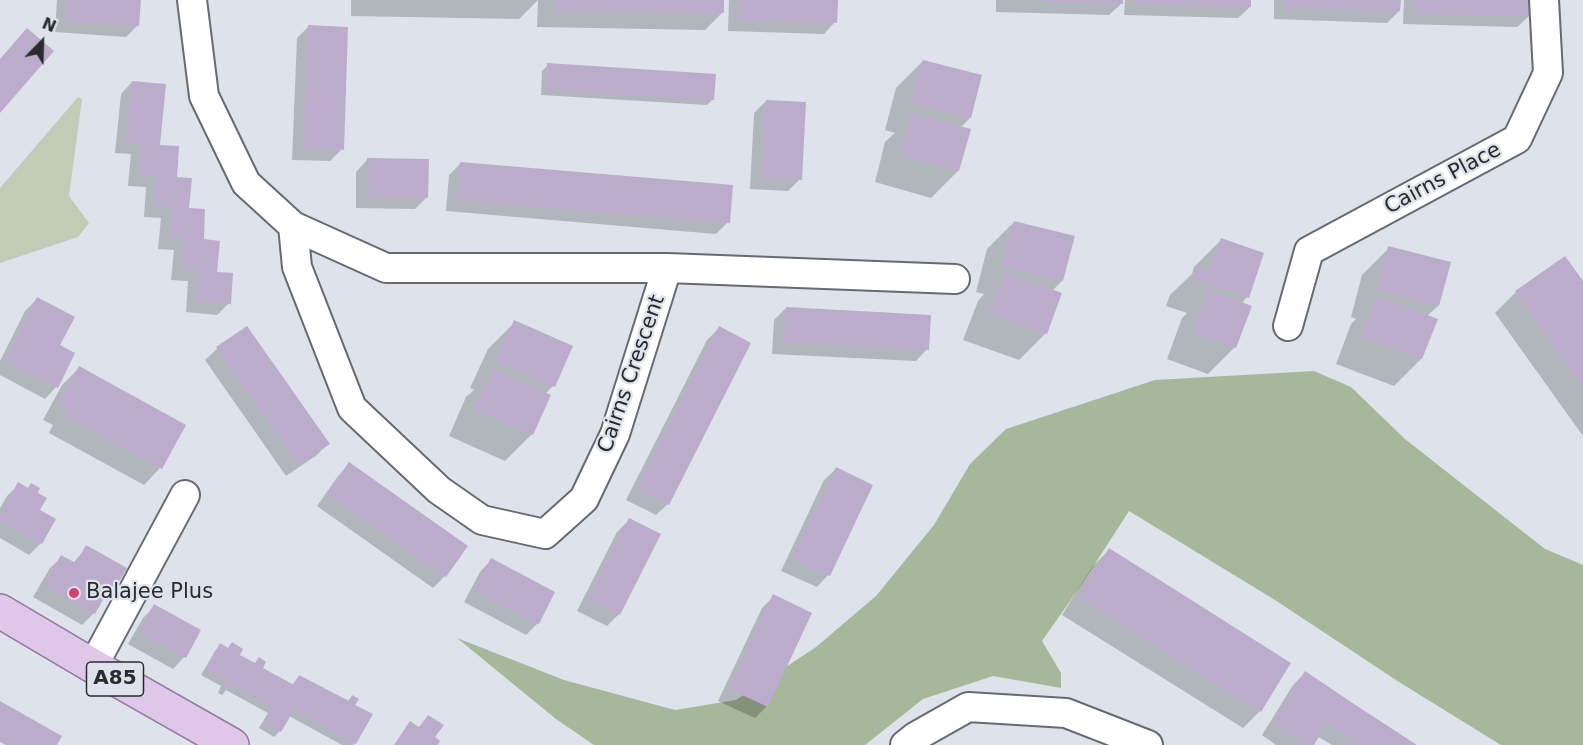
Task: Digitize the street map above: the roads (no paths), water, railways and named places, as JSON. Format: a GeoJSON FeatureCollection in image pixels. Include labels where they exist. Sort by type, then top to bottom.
{"type":"FeatureCollection","features":[{"type":"Feature","properties":{"kind":"main road","name":"A85"},"geometry":{"type":"LineString","coordinates":[[0,610],[232,745]]}},
{"type":"Feature","properties":{"kind":"street","name":"Cairns Crescent"},"geometry":{"type":"LineString","coordinates":[[192,0],[204,96],[246,183],[293,226],[386,268],[667,268],[955,279]]}},
{"type":"Feature","properties":{"kind":"street","name":"Cairns Place"},"geometry":{"type":"LineString","coordinates":[[1288,326],[1309,251],[1517,139],[1548,72],[1544,0]]}},
{"type":"Feature","properties":{"kind":"street","name":"Cairns Crescent"},"geometry":{"type":"LineString","coordinates":[[293,226],[297,267],[352,408],[439,490],[482,520],[545,534],[584,499],[615,434],[667,268]]}},
{"type":"Feature","properties":{"kind":"street"},"geometry":{"type":"LineString","coordinates":[[93,666],[185,495]]}},
{"type":"Feature","properties":{"kind":"street"},"geometry":{"type":"LineString","coordinates":[[906,745],[915,736],[968,706],[1066,713],[1148,745]]}},
{"type":"Feature","properties":{"kind":"place","name":"Balajee Plus"},"geometry":{"type":"Point","coordinates":[74,593]}}]}
